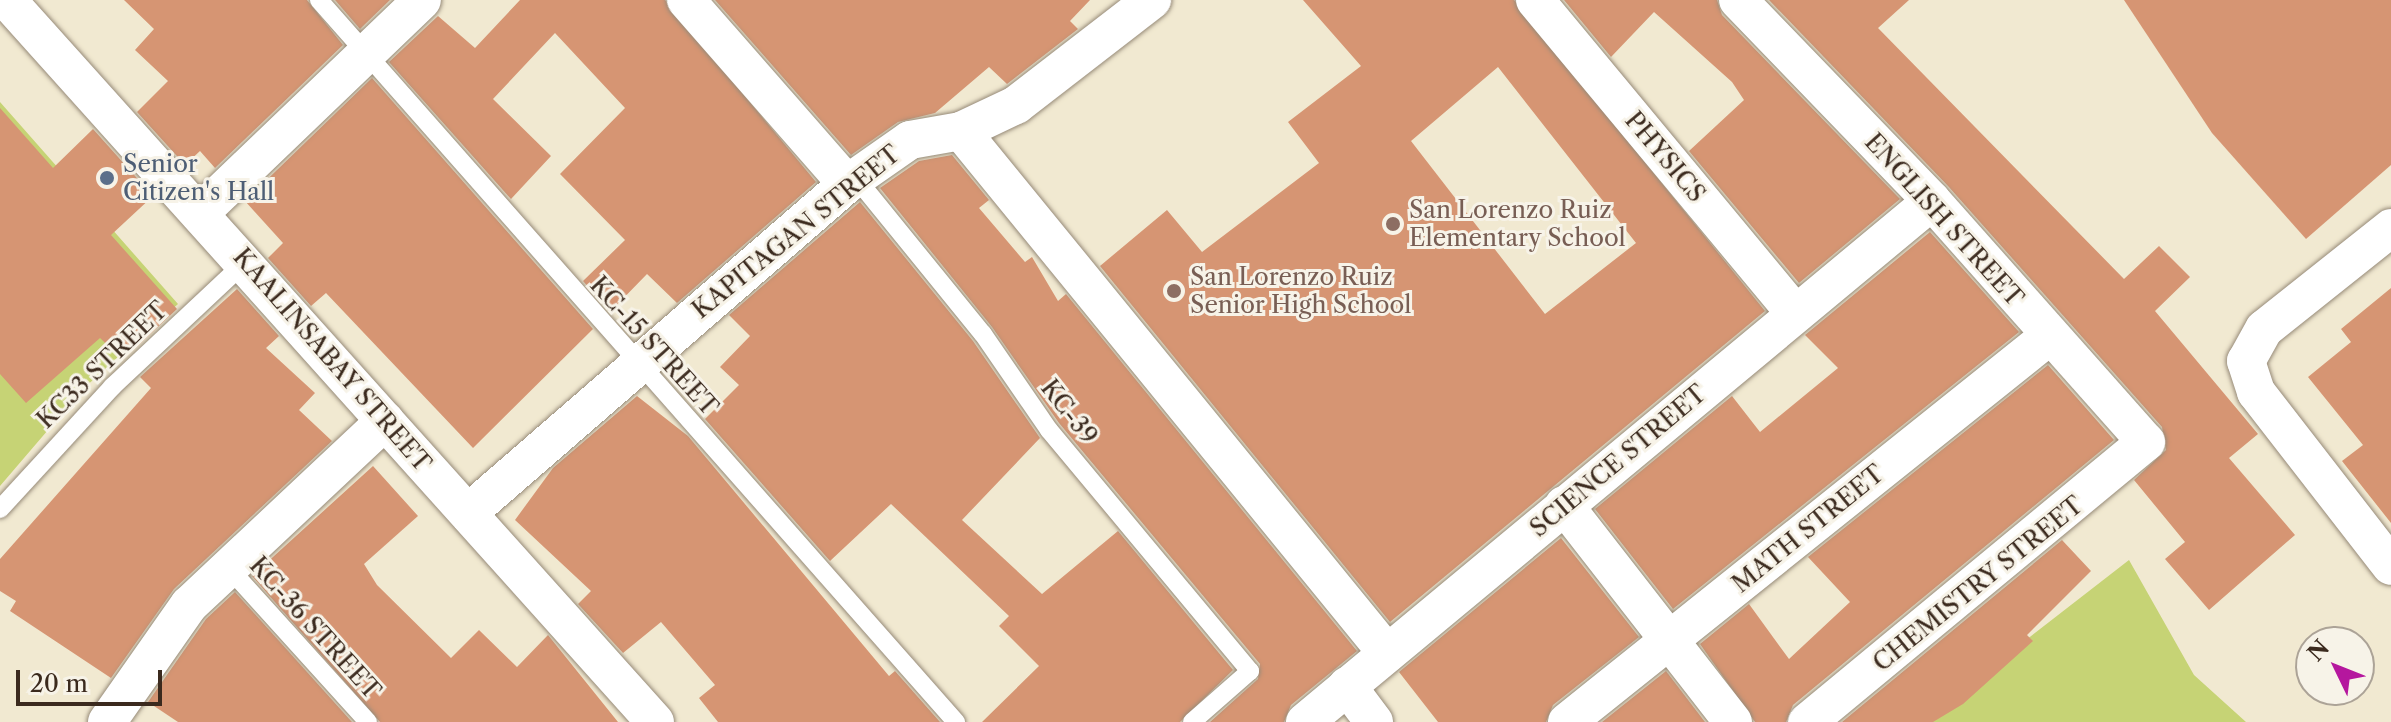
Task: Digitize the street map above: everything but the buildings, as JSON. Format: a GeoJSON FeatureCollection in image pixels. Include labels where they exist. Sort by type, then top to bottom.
{"type":"FeatureCollection","features":[{"type":"Feature","properties":{"kind":"street","name":"KAALINSABAY STREET"},"geometry":{"type":"LineString","coordinates":[[7,0],[201,212],[655,722]]}},
{"type":"Feature","properties":{"kind":"street"},"geometry":{"type":"LineString","coordinates":[[201,212],[422,0]]}},
{"type":"Feature","properties":{"kind":"street"},"geometry":{"type":"LineString","coordinates":[[686,0],[851,181]]}},
{"type":"Feature","properties":{"kind":"street","name":"KAPITAGAN STREET"},"geometry":{"type":"LineString","coordinates":[[468,513],[638,362],[851,181],[910,140],[961,131],[1077,65],[1152,0]]}},
{"type":"Feature","properties":{"kind":"street","name":"PHYSICS"},"geometry":{"type":"LineString","coordinates":[[1535,0],[1795,313]]}},
{"type":"Feature","properties":{"kind":"street","name":"ENGLISH STREET"},"geometry":{"type":"LineString","coordinates":[[1738,0],[1932,201],[2048,337],[2146,442]]}},
{"type":"Feature","properties":{"kind":"street"},"geometry":{"type":"LineString","coordinates":[[961,131],[1387,653]]}},
{"type":"Feature","properties":{"kind":"street","name":"SCIENCE STREET"},"geometry":{"type":"LineString","coordinates":[[1305,722],[1932,201]]}},
{"type":"Feature","properties":{"kind":"street"},"geometry":{"type":"LineString","coordinates":[[2391,228],[2264,329],[2246,361],[2256,392],[2391,566]]}},
{"type":"Feature","properties":{"kind":"street","name":"MATH STREET"},"geometry":{"type":"LineString","coordinates":[[1567,722],[2048,337]]}},
{"type":"Feature","properties":{"kind":"street"},"geometry":{"type":"LineString","coordinates":[[107,722],[157,643],[227,566],[385,421]]}},
{"type":"Feature","properties":{"kind":"street","name":"CHEMISTRY STREET"},"geometry":{"type":"LineString","coordinates":[[1807,722],[2146,442]]}},
{"type":"Feature","properties":{"kind":"street"},"geometry":{"type":"LineString","coordinates":[[1564,505],[1733,722]]}},
{"type":"Feature","properties":{"kind":"street"},"geometry":{"type":"LineString","coordinates":[[1347,686],[1374,722]]}},
{"type":"Feature","properties":{"kind":"lane","name":"KC-15 STREET"},"geometry":{"type":"LineString","coordinates":[[319,0],[369,51],[956,722]]}},
{"type":"Feature","properties":{"kind":"lane","name":"KC-39"},"geometry":{"type":"LineString","coordinates":[[851,181],[983,334],[1049,430],[1250,671],[1192,722]]}},
{"type":"Feature","properties":{"kind":"lane","name":"KC33 STREET"},"geometry":{"type":"LineString","coordinates":[[0,509],[112,387],[245,262]]}},
{"type":"Feature","properties":{"kind":"lane","name":"KC-36 STREET"},"geometry":{"type":"LineString","coordinates":[[227,566],[368,722]]}},
{"type":"Feature","properties":{"kind":"green space"},"geometry":{"type":"Polygon","coordinates":[[[0,102],[178,304],[84,388],[0,486],[0,102]]]}},
{"type":"Feature","properties":{"kind":"green space"},"geometry":{"type":"Polygon","coordinates":[[[2129,560],[2194,675],[2246,722],[1920,722],[2129,560]]]}},
{"type":"Feature","properties":{"kind":"place","name":"Senior Citizen's Hall"},"geometry":{"type":"Point","coordinates":[107,178]}},
{"type":"Feature","properties":{"kind":"place","name":"San Lorenzo Ruiz Elementary School"},"geometry":{"type":"Point","coordinates":[1393,224]}},
{"type":"Feature","properties":{"kind":"place","name":"San Lorenzo Ruiz Senior High School"},"geometry":{"type":"Point","coordinates":[1174,291]}}]}
